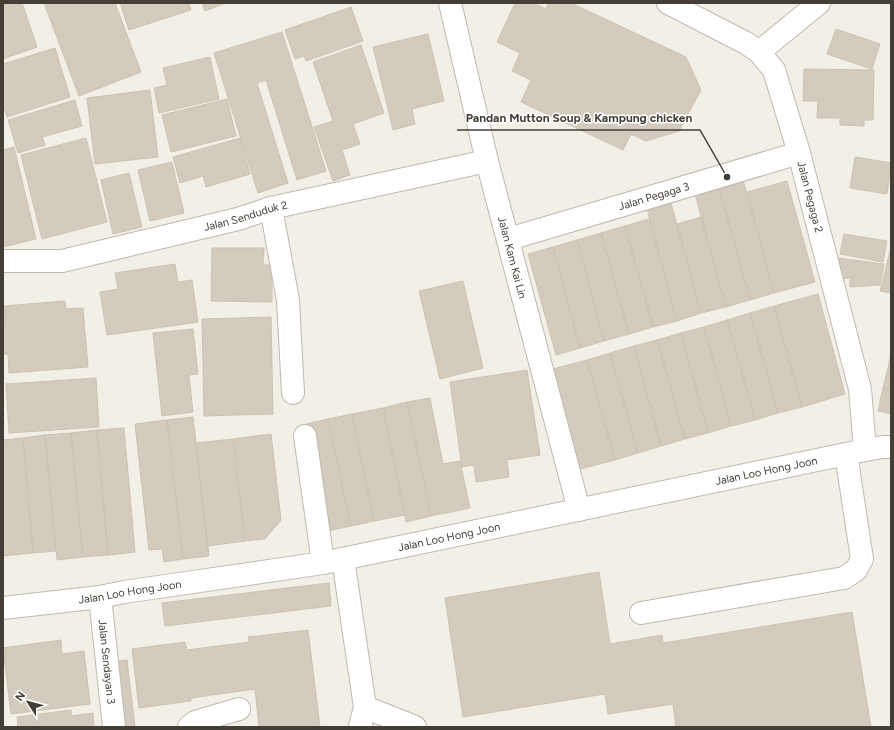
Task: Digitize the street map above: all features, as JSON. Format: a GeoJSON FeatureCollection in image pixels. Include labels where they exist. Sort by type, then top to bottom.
{"type":"FeatureCollection","features":[{"type":"Feature","properties":{"kind":"street","name":"Jalan Kam Kai Lin"},"geometry":{"type":"LineString","coordinates":[[450,3],[487,161],[509,239],[579,510]]}},
{"type":"Feature","properties":{"kind":"street","name":"Jalan Pegaga 2"},"geometry":{"type":"LineString","coordinates":[[641,613],[844,578],[856,570],[862,559],[855,452],[860,389],[799,153],[774,70],[759,52],[746,43],[668,3]]}},
{"type":"Feature","properties":{"kind":"street"},"geometry":{"type":"LineString","coordinates":[[759,52],[820,3]]}},
{"type":"Feature","properties":{"kind":"street","name":"Jalan Pegaga 3"},"geometry":{"type":"LineString","coordinates":[[509,239],[799,153]]}},
{"type":"Feature","properties":{"kind":"street","name":"Jalan Senduduk 2"},"geometry":{"type":"LineString","coordinates":[[3,261],[62,261],[238,218],[271,208],[487,161]]}},
{"type":"Feature","properties":{"kind":"street"},"geometry":{"type":"LineString","coordinates":[[271,208],[288,300],[293,393]]}},
{"type":"Feature","properties":{"kind":"street"},"geometry":{"type":"LineString","coordinates":[[305,436],[333,561],[362,717],[415,727]]}},
{"type":"Feature","properties":{"kind":"street","name":"Jalan Loo Hong Joon"},"geometry":{"type":"LineString","coordinates":[[3,605],[100,597],[124,592],[333,561],[855,452],[891,447]]}},
{"type":"Feature","properties":{"kind":"street","name":"Jalan Sendayan 3"},"geometry":{"type":"LineString","coordinates":[[100,597],[114,727]]}},
{"type":"Feature","properties":{"kind":"street"},"geometry":{"type":"LineString","coordinates":[[189,727],[195,722],[239,709]]}},
{"type":"Feature","properties":{"kind":"building"},"geometry":{"type":"Polygon","coordinates":[[[3,3],[22,3],[37,47],[3,59],[3,3]]]}},
{"type":"Feature","properties":{"kind":"building"},"geometry":{"type":"Polygon","coordinates":[[[44,3],[115,3],[141,72],[79,96],[44,3]]]}},
{"type":"Feature","properties":{"kind":"building"},"geometry":{"type":"Polygon","coordinates":[[[120,3],[189,3],[191,10],[129,30],[120,3]]]}},
{"type":"Feature","properties":{"kind":"building"},"geometry":{"type":"Polygon","coordinates":[[[202,3],[226,3],[205,11],[202,3]]]}},
{"type":"Feature","properties":{"kind":"building"},"geometry":{"type":"Polygon","coordinates":[[[515,3],[533,3],[546,9],[548,3],[571,3],[686,57],[701,90],[679,131],[646,141],[631,134],[623,150],[521,102],[531,80],[512,71],[520,53],[497,42],[515,3]]]}},
{"type":"Feature","properties":{"kind":"building"},"geometry":{"type":"Polygon","coordinates":[[[351,7],[363,41],[306,61],[304,56],[295,59],[285,30],[351,7]]]}},
{"type":"Feature","properties":{"kind":"building"},"geometry":{"type":"Polygon","coordinates":[[[836,29],[880,44],[872,69],[827,54],[836,29]]]}},
{"type":"Feature","properties":{"kind":"building"},"geometry":{"type":"Polygon","coordinates":[[[282,32],[326,171],[297,180],[266,80],[257,83],[288,183],[258,193],[214,53],[282,32]]]}},
{"type":"Feature","properties":{"kind":"building"},"geometry":{"type":"Polygon","coordinates":[[[428,34],[444,101],[412,109],[415,124],[393,130],[373,47],[428,34]]]}},
{"type":"Feature","properties":{"kind":"building"},"geometry":{"type":"Polygon","coordinates":[[[361,45],[384,113],[353,124],[360,144],[342,150],[350,175],[333,181],[314,127],[333,121],[313,62],[361,45]]]}},
{"type":"Feature","properties":{"kind":"building"},"geometry":{"type":"Polygon","coordinates":[[[55,48],[70,97],[7,117],[3,104],[3,64],[55,48]]]}},
{"type":"Feature","properties":{"kind":"building"},"geometry":{"type":"Polygon","coordinates":[[[210,57],[219,99],[159,113],[154,88],[167,85],[163,68],[210,57]]]}},
{"type":"Feature","properties":{"kind":"building"},"geometry":{"type":"Polygon","coordinates":[[[804,69],[874,70],[873,120],[864,120],[864,126],[840,125],[840,118],[817,118],[818,101],[803,101],[804,69]]]}},
{"type":"Feature","properties":{"kind":"building"},"geometry":{"type":"Polygon","coordinates":[[[150,90],[158,157],[95,164],[87,98],[150,90]]]}},
{"type":"Feature","properties":{"kind":"building"},"geometry":{"type":"Polygon","coordinates":[[[227,99],[236,136],[171,152],[162,115],[227,99]]]}},
{"type":"Feature","properties":{"kind":"building"},"geometry":{"type":"Polygon","coordinates":[[[75,100],[82,126],[42,137],[45,145],[18,153],[8,120],[75,100]]]}},
{"type":"Feature","properties":{"kind":"building"},"geometry":{"type":"Polygon","coordinates":[[[86,138],[107,222],[42,239],[21,155],[86,138]]]}},
{"type":"Feature","properties":{"kind":"building"},"geometry":{"type":"Polygon","coordinates":[[[240,138],[250,174],[206,187],[203,176],[180,183],[173,157],[240,138]]]}},
{"type":"Feature","properties":{"kind":"building"},"geometry":{"type":"Polygon","coordinates":[[[14,147],[36,239],[3,247],[3,150],[14,147]]]}},
{"type":"Feature","properties":{"kind":"building"},"geometry":{"type":"Polygon","coordinates":[[[855,157],[891,163],[887,194],[850,188],[855,157]]]}},
{"type":"Feature","properties":{"kind":"building"},"geometry":{"type":"Polygon","coordinates":[[[172,162],[184,213],[150,221],[138,170],[172,162]]]}},
{"type":"Feature","properties":{"kind":"building"},"geometry":{"type":"Polygon","coordinates":[[[129,173],[142,227],[113,234],[101,180],[129,173]]]}},
{"type":"Feature","properties":{"kind":"building"},"geometry":{"type":"Polygon","coordinates":[[[743,180],[774,293],[750,300],[719,187],[743,180]]]}},
{"type":"Feature","properties":{"kind":"building"},"geometry":{"type":"Polygon","coordinates":[[[787,181],[815,282],[774,293],[747,192],[787,181]]]}},
{"type":"Feature","properties":{"kind":"building"},"geometry":{"type":"Polygon","coordinates":[[[719,187],[750,300],[726,307],[695,194],[719,187]]]}},
{"type":"Feature","properties":{"kind":"building"},"geometry":{"type":"Polygon","coordinates":[[[671,203],[701,313],[677,321],[647,209],[671,203]]]}},
{"type":"Feature","properties":{"kind":"building"},"geometry":{"type":"Polygon","coordinates":[[[701,217],[726,307],[701,313],[677,224],[701,217]]]}},
{"type":"Feature","properties":{"kind":"building"},"geometry":{"type":"Polygon","coordinates":[[[649,219],[677,321],[653,327],[625,226],[649,219]]]}},
{"type":"Feature","properties":{"kind":"building"},"geometry":{"type":"Polygon","coordinates":[[[625,226],[653,327],[629,334],[601,233],[625,226]]]}},
{"type":"Feature","properties":{"kind":"building"},"geometry":{"type":"Polygon","coordinates":[[[601,233],[629,334],[604,341],[577,240],[601,233]]]}},
{"type":"Feature","properties":{"kind":"building"},"geometry":{"type":"Polygon","coordinates":[[[844,234],[887,241],[883,262],[840,254],[844,234]]]}},
{"type":"Feature","properties":{"kind":"building"},"geometry":{"type":"Polygon","coordinates":[[[577,240],[604,341],[580,348],[553,247],[577,240]]]}},
{"type":"Feature","properties":{"kind":"building"},"geometry":{"type":"Polygon","coordinates":[[[553,247],[580,348],[556,355],[528,254],[553,247]]]}},
{"type":"Feature","properties":{"kind":"building"},"geometry":{"type":"Polygon","coordinates":[[[891,247],[891,293],[880,291],[891,247]]]}},
{"type":"Feature","properties":{"kind":"building"},"geometry":{"type":"Polygon","coordinates":[[[212,248],[264,248],[263,265],[272,265],[272,302],[211,301],[212,248]]]}},
{"type":"Feature","properties":{"kind":"building"},"geometry":{"type":"Polygon","coordinates":[[[838,258],[884,264],[880,285],[850,287],[850,278],[839,279],[838,258]]]}},
{"type":"Feature","properties":{"kind":"building"},"geometry":{"type":"Polygon","coordinates":[[[175,264],[178,282],[192,280],[198,322],[107,335],[100,292],[118,289],[115,273],[175,264]]]}},
{"type":"Feature","properties":{"kind":"building"},"geometry":{"type":"Polygon","coordinates":[[[463,281],[483,368],[440,379],[419,291],[463,281]]]}},
{"type":"Feature","properties":{"kind":"building"},"geometry":{"type":"Polygon","coordinates":[[[818,294],[845,394],[802,407],[774,306],[818,294]]]}},
{"type":"Feature","properties":{"kind":"building"},"geometry":{"type":"Polygon","coordinates":[[[65,301],[66,309],[83,308],[88,367],[9,373],[8,354],[3,354],[3,321],[5,321],[4,306],[65,301]]]}},
{"type":"Feature","properties":{"kind":"building"},"geometry":{"type":"Polygon","coordinates":[[[774,306],[802,407],[778,413],[750,313],[774,306]]]}},
{"type":"Feature","properties":{"kind":"building"},"geometry":{"type":"Polygon","coordinates":[[[750,313],[778,413],[755,420],[727,320],[750,313]]]}},
{"type":"Feature","properties":{"kind":"building"},"geometry":{"type":"Polygon","coordinates":[[[271,317],[273,414],[204,416],[202,319],[271,317]]]}},
{"type":"Feature","properties":{"kind":"building"},"geometry":{"type":"Polygon","coordinates":[[[727,320],[755,420],[731,426],[704,327],[727,320]]]}},
{"type":"Feature","properties":{"kind":"building"},"geometry":{"type":"Polygon","coordinates":[[[704,327],[731,426],[708,433],[681,333],[704,327]]]}},
{"type":"Feature","properties":{"kind":"building"},"geometry":{"type":"Polygon","coordinates":[[[193,329],[198,374],[189,375],[193,412],[162,416],[153,333],[193,329]]]}},
{"type":"Feature","properties":{"kind":"building"},"geometry":{"type":"Polygon","coordinates":[[[681,333],[708,433],[685,439],[657,340],[681,333]]]}},
{"type":"Feature","properties":{"kind":"building"},"geometry":{"type":"Polygon","coordinates":[[[657,340],[685,439],[661,446],[634,346],[657,340]]]}},
{"type":"Feature","properties":{"kind":"building"},"geometry":{"type":"Polygon","coordinates":[[[634,346],[661,446],[638,453],[610,353],[634,346]]]}},
{"type":"Feature","properties":{"kind":"building"},"geometry":{"type":"Polygon","coordinates":[[[610,353],[638,453],[615,460],[587,360],[610,353]]]}},
{"type":"Feature","properties":{"kind":"building"},"geometry":{"type":"Polygon","coordinates":[[[891,353],[891,369],[888,368],[891,353]]]}},
{"type":"Feature","properties":{"kind":"building"},"geometry":{"type":"Polygon","coordinates":[[[587,360],[615,460],[577,470],[549,370],[587,360]]]}},
{"type":"Feature","properties":{"kind":"building"},"geometry":{"type":"Polygon","coordinates":[[[888,368],[891,369],[891,390],[883,388],[888,368]]]}},
{"type":"Feature","properties":{"kind":"building"},"geometry":{"type":"Polygon","coordinates":[[[527,370],[540,455],[507,460],[509,477],[476,482],[474,465],[462,467],[450,382],[527,370]]]}},
{"type":"Feature","properties":{"kind":"building"},"geometry":{"type":"Polygon","coordinates":[[[96,378],[99,427],[9,433],[6,384],[96,378]]]}},
{"type":"Feature","properties":{"kind":"building"},"geometry":{"type":"Polygon","coordinates":[[[883,388],[891,390],[891,414],[878,411],[883,388]]]}},
{"type":"Feature","properties":{"kind":"building"},"geometry":{"type":"Polygon","coordinates":[[[430,398],[443,464],[460,461],[470,508],[431,516],[407,402],[430,398]]]}},
{"type":"Feature","properties":{"kind":"building"},"geometry":{"type":"Polygon","coordinates":[[[407,402],[431,516],[406,522],[383,408],[407,402]]]}},
{"type":"Feature","properties":{"kind":"building"},"geometry":{"type":"Polygon","coordinates":[[[383,408],[405,515],[374,521],[352,414],[383,408]]]}},
{"type":"Feature","properties":{"kind":"building"},"geometry":{"type":"Polygon","coordinates":[[[352,414],[374,521],[351,526],[328,419],[352,414]]]}},
{"type":"Feature","properties":{"kind":"building"},"geometry":{"type":"Polygon","coordinates":[[[193,417],[209,556],[183,559],[167,420],[193,417]]]}},
{"type":"Feature","properties":{"kind":"building"},"geometry":{"type":"Polygon","coordinates":[[[328,419],[351,526],[328,531],[306,424],[328,419]]]}},
{"type":"Feature","properties":{"kind":"building"},"geometry":{"type":"Polygon","coordinates":[[[167,420],[183,559],[164,562],[162,549],[149,550],[135,424],[167,420]]]}},
{"type":"Feature","properties":{"kind":"building"},"geometry":{"type":"Polygon","coordinates":[[[124,428],[135,552],[108,555],[97,430],[124,428]]]}},
{"type":"Feature","properties":{"kind":"building"},"geometry":{"type":"Polygon","coordinates":[[[97,430],[108,555],[83,557],[71,433],[97,430]]]}},
{"type":"Feature","properties":{"kind":"building"},"geometry":{"type":"Polygon","coordinates":[[[71,433],[83,557],[57,560],[45,435],[71,433]]]}},
{"type":"Feature","properties":{"kind":"building"},"geometry":{"type":"Polygon","coordinates":[[[271,434],[281,520],[265,539],[245,541],[233,439],[271,434]]]}},
{"type":"Feature","properties":{"kind":"building"},"geometry":{"type":"Polygon","coordinates":[[[45,435],[56,551],[33,553],[23,438],[45,435]]]}},
{"type":"Feature","properties":{"kind":"building"},"geometry":{"type":"Polygon","coordinates":[[[23,438],[33,553],[3,556],[3,440],[23,438]]]}},
{"type":"Feature","properties":{"kind":"building"},"geometry":{"type":"Polygon","coordinates":[[[233,439],[245,541],[207,546],[196,443],[233,439]]]}},
{"type":"Feature","properties":{"kind":"building"},"geometry":{"type":"Polygon","coordinates":[[[599,572],[610,644],[662,635],[663,643],[852,612],[871,727],[676,727],[673,704],[608,714],[605,694],[463,717],[445,598],[599,572]]]}},
{"type":"Feature","properties":{"kind":"building"},"geometry":{"type":"Polygon","coordinates":[[[329,583],[331,606],[165,626],[162,603],[329,583]]]}},
{"type":"Feature","properties":{"kind":"building"},"geometry":{"type":"Polygon","coordinates":[[[308,630],[320,727],[259,727],[255,689],[191,698],[191,701],[139,708],[132,649],[185,642],[187,650],[249,642],[248,637],[308,630]]]}},
{"type":"Feature","properties":{"kind":"building"},"geometry":{"type":"Polygon","coordinates":[[[61,640],[62,654],[84,651],[90,704],[11,714],[3,648],[61,640]]]}},
{"type":"Feature","properties":{"kind":"building"},"geometry":{"type":"Polygon","coordinates":[[[127,660],[135,727],[120,727],[113,662],[127,660]]]}},
{"type":"Feature","properties":{"kind":"building"},"geometry":{"type":"Polygon","coordinates":[[[71,710],[72,716],[93,713],[94,727],[18,727],[17,717],[71,710]]]}},
{"type":"Feature","properties":{"kind":"place","name":"Pandan Mutton Soup & Kampung chicken"},"geometry":{"type":"Point","coordinates":[727,177]}}]}
